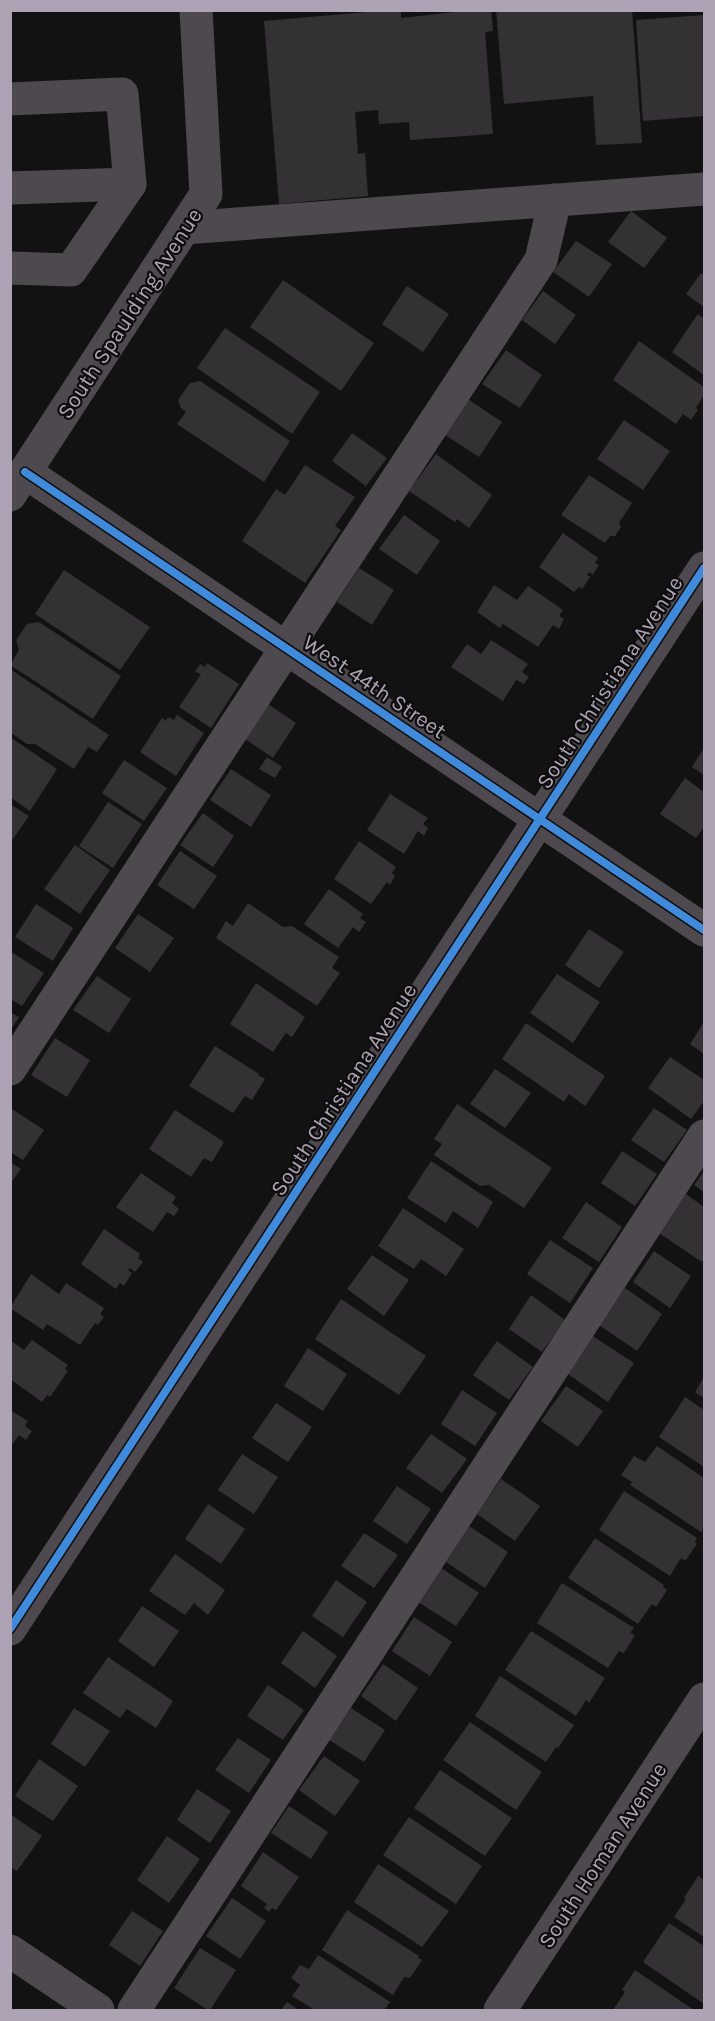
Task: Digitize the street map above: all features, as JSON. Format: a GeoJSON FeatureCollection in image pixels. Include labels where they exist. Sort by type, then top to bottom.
{"type":"FeatureCollection","features":[{"type":"Feature","properties":{"kind":"street","name":"South Spaulding Avenue"},"geometry":{"type":"LineString","coordinates":[[18,483],[206,194],[196,10]]}},
{"type":"Feature","properties":{"kind":"street"},"geometry":{"type":"LineString","coordinates":[[10,99],[122,94],[130,184],[70,270],[10,268]]}},
{"type":"Feature","properties":{"kind":"street"},"geometry":{"type":"LineString","coordinates":[[10,188],[130,184]]}},
{"type":"Feature","properties":{"kind":"street"},"geometry":{"type":"LineString","coordinates":[[184,228],[705,189]]}},
{"type":"Feature","properties":{"kind":"street"},"geometry":{"type":"LineString","coordinates":[[10,1069],[541,260],[555,200]]}},
{"type":"Feature","properties":{"kind":"street","name":"West 44th Street"},"geometry":{"type":"LineString","coordinates":[[18,483],[286,648],[705,930]]}},
{"type":"Feature","properties":{"kind":"street","name":"South Christiana Avenue"},"geometry":{"type":"LineString","coordinates":[[10,1629],[705,568]]}},
{"type":"Feature","properties":{"kind":"street"},"geometry":{"type":"LineString","coordinates":[[134,2010],[705,1136]]}},
{"type":"Feature","properties":{"kind":"street","name":"South Homan Avenue"},"geometry":{"type":"LineString","coordinates":[[500,2010],[705,1700]]}},
{"type":"Feature","properties":{"kind":"street"},"geometry":{"type":"LineString","coordinates":[[10,1951],[98,2010]]}},
{"type":"Feature","properties":{"kind":"building"},"geometry":{"type":"Polygon","coordinates":[[[401,10],[401,18],[491,10],[493,31],[485,32],[493,134],[410,140],[409,122],[379,124],[378,110],[355,112],[358,154],[365,153],[368,196],[279,204],[264,21],[401,10]]]}},
{"type":"Feature","properties":{"kind":"building"},"geometry":{"type":"Polygon","coordinates":[[[496,10],[632,10],[642,143],[596,145],[593,96],[504,104],[496,10]]]}},
{"type":"Feature","properties":{"kind":"building"},"geometry":{"type":"Polygon","coordinates":[[[704,15],[704,116],[643,121],[636,20],[704,15]]]}},
{"type":"Feature","properties":{"kind":"building"},"geometry":{"type":"Polygon","coordinates":[[[631,211],[667,238],[644,268],[608,242],[631,211]]]}},
{"type":"Feature","properties":{"kind":"building"},"geometry":{"type":"Polygon","coordinates":[[[576,241],[612,264],[589,297],[553,272],[576,241]]]}},
{"type":"Feature","properties":{"kind":"building"},"geometry":{"type":"Polygon","coordinates":[[[701,273],[704,275],[704,307],[686,294],[701,273]]]}},
{"type":"Feature","properties":{"kind":"building"},"geometry":{"type":"Polygon","coordinates":[[[283,280],[374,343],[341,391],[250,327],[283,280]]]}},
{"type":"Feature","properties":{"kind":"building"},"geometry":{"type":"Polygon","coordinates":[[[407,286],[449,314],[423,352],[382,324],[407,286]]]}},
{"type":"Feature","properties":{"kind":"building"},"geometry":{"type":"Polygon","coordinates":[[[543,291],[576,315],[555,344],[522,320],[543,291]]]}},
{"type":"Feature","properties":{"kind":"building"},"geometry":{"type":"Polygon","coordinates":[[[698,314],[704,319],[704,375],[672,352],[698,314]]]}},
{"type":"Feature","properties":{"kind":"building"},"geometry":{"type":"Polygon","coordinates":[[[225,328],[320,392],[292,434],[197,368],[225,328]]]}},
{"type":"Feature","properties":{"kind":"building"},"geometry":{"type":"Polygon","coordinates":[[[639,341],[704,387],[704,395],[691,420],[683,414],[676,424],[613,380],[639,341]]]}},
{"type":"Feature","properties":{"kind":"building"},"geometry":{"type":"Polygon","coordinates":[[[506,350],[542,375],[520,408],[482,384],[506,350]]]}},
{"type":"Feature","properties":{"kind":"building"},"geometry":{"type":"Polygon","coordinates":[[[200,381],[290,441],[264,482],[177,424],[186,412],[181,408],[178,400],[190,383],[200,381]]]}},
{"type":"Feature","properties":{"kind":"building"},"geometry":{"type":"Polygon","coordinates":[[[462,395],[502,422],[479,457],[439,431],[462,395]]]}},
{"type":"Feature","properties":{"kind":"building"},"geometry":{"type":"Polygon","coordinates":[[[624,420],[670,451],[643,490],[597,459],[624,420]]]}},
{"type":"Feature","properties":{"kind":"building"},"geometry":{"type":"Polygon","coordinates":[[[352,433],[387,458],[366,486],[332,461],[352,433]]]}},
{"type":"Feature","properties":{"kind":"building"},"geometry":{"type":"Polygon","coordinates":[[[436,454],[492,495],[469,528],[457,519],[455,522],[409,491],[436,454]]]}},
{"type":"Feature","properties":{"kind":"building"},"geometry":{"type":"Polygon","coordinates":[[[305,465],[355,497],[335,526],[341,530],[305,583],[242,541],[276,489],[285,495],[305,465]]]}},
{"type":"Feature","properties":{"kind":"building"},"geometry":{"type":"Polygon","coordinates":[[[589,475],[632,503],[619,523],[621,527],[615,536],[610,536],[605,543],[561,515],[589,475]]]}},
{"type":"Feature","properties":{"kind":"building"},"geometry":{"type":"Polygon","coordinates":[[[404,515],[440,541],[417,575],[379,549],[404,515]]]}},
{"type":"Feature","properties":{"kind":"building"},"geometry":{"type":"Polygon","coordinates":[[[563,533],[598,558],[595,563],[599,565],[593,575],[589,572],[587,575],[590,577],[582,589],[579,587],[574,592],[539,567],[563,533]]]}},
{"type":"Feature","properties":{"kind":"building"},"geometry":{"type":"Polygon","coordinates":[[[359,568],[394,590],[372,625],[337,602],[359,568]]]}},
{"type":"Feature","properties":{"kind":"building"},"geometry":{"type":"Polygon","coordinates":[[[64,570],[150,627],[120,670],[35,614],[64,570]]]}},
{"type":"Feature","properties":{"kind":"building"},"geometry":{"type":"Polygon","coordinates":[[[494,585],[517,600],[528,586],[563,610],[559,616],[564,619],[559,629],[553,625],[538,647],[503,624],[500,628],[477,612],[494,585]]]}},
{"type":"Feature","properties":{"kind":"building"},"geometry":{"type":"Polygon","coordinates":[[[39,622],[121,676],[93,719],[10,665],[19,650],[16,640],[27,624],[39,622]]]}},
{"type":"Feature","properties":{"kind":"building"},"geometry":{"type":"Polygon","coordinates":[[[491,640],[528,664],[522,672],[529,677],[524,684],[516,680],[503,701],[451,667],[467,644],[481,654],[491,640]]]}},
{"type":"Feature","properties":{"kind":"building"},"geometry":{"type":"Polygon","coordinates":[[[207,663],[239,684],[211,728],[179,707],[201,674],[195,672],[200,664],[205,667],[207,663]]]}},
{"type":"Feature","properties":{"kind":"building"},"geometry":{"type":"Polygon","coordinates":[[[10,669],[109,735],[97,752],[88,747],[74,769],[35,744],[27,744],[10,732],[10,669]]]}},
{"type":"Feature","properties":{"kind":"building"},"geometry":{"type":"Polygon","coordinates":[[[268,704],[296,723],[273,758],[245,739],[268,704]]]}},
{"type":"Feature","properties":{"kind":"building"},"geometry":{"type":"Polygon","coordinates":[[[177,715],[204,733],[176,776],[140,752],[162,718],[166,721],[168,717],[174,720],[177,715]]]}},
{"type":"Feature","properties":{"kind":"building"},"geometry":{"type":"Polygon","coordinates":[[[10,737],[57,769],[30,811],[10,797],[10,737]]]}},
{"type":"Feature","properties":{"kind":"building"},"geometry":{"type":"Polygon","coordinates":[[[704,748],[704,775],[692,767],[704,748]]]}},
{"type":"Feature","properties":{"kind":"building"},"geometry":{"type":"Polygon","coordinates":[[[267,757],[282,767],[275,778],[259,769],[267,757]]]}},
{"type":"Feature","properties":{"kind":"building"},"geometry":{"type":"Polygon","coordinates":[[[124,760],[167,788],[144,821],[102,793],[124,760]]]}},
{"type":"Feature","properties":{"kind":"building"},"geometry":{"type":"Polygon","coordinates":[[[231,769],[271,795],[251,827],[210,800],[231,769]]]}},
{"type":"Feature","properties":{"kind":"building"},"geometry":{"type":"Polygon","coordinates":[[[685,778],[704,792],[704,827],[696,838],[660,814],[685,778]]]}},
{"type":"Feature","properties":{"kind":"building"},"geometry":{"type":"Polygon","coordinates":[[[390,794],[428,818],[423,824],[428,828],[424,836],[418,831],[404,854],[367,830],[390,794]]]}},
{"type":"Feature","properties":{"kind":"building"},"geometry":{"type":"Polygon","coordinates":[[[108,802],[142,824],[113,868],[79,846],[108,802]]]}},
{"type":"Feature","properties":{"kind":"building"},"geometry":{"type":"Polygon","coordinates":[[[10,804],[29,816],[10,843],[10,804]]]}},
{"type":"Feature","properties":{"kind":"building"},"geometry":{"type":"Polygon","coordinates":[[[203,813],[234,836],[213,867],[180,845],[203,813]]]}},
{"type":"Feature","properties":{"kind":"building"},"geometry":{"type":"Polygon","coordinates":[[[359,841],[396,867],[392,873],[395,876],[390,885],[387,882],[371,904],[334,879],[359,841]]]}},
{"type":"Feature","properties":{"kind":"building"},"geometry":{"type":"Polygon","coordinates":[[[75,845],[110,870],[80,914],[44,889],[75,845]]]}},
{"type":"Feature","properties":{"kind":"building"},"geometry":{"type":"Polygon","coordinates":[[[180,851],[217,876],[194,909],[157,885],[180,851]]]}},
{"type":"Feature","properties":{"kind":"building"},"geometry":{"type":"Polygon","coordinates":[[[329,889],[363,914],[360,918],[366,922],[359,932],[353,927],[338,948],[304,924],[329,889]]]}},
{"type":"Feature","properties":{"kind":"building"},"geometry":{"type":"Polygon","coordinates":[[[248,903],[283,927],[292,926],[339,957],[332,968],[340,973],[317,1006],[216,938],[226,921],[233,926],[248,903]]]}},
{"type":"Feature","properties":{"kind":"building"},"geometry":{"type":"Polygon","coordinates":[[[36,904],[73,928],[53,961],[15,937],[36,904]]]}},
{"type":"Feature","properties":{"kind":"building"},"geometry":{"type":"Polygon","coordinates":[[[138,914],[174,938],[150,972],[115,948],[138,914]]]}},
{"type":"Feature","properties":{"kind":"building"},"geometry":{"type":"Polygon","coordinates":[[[589,929],[624,952],[599,988],[565,965],[589,929]]]}},
{"type":"Feature","properties":{"kind":"building"},"geometry":{"type":"Polygon","coordinates":[[[13,953],[44,973],[22,1006],[10,999],[10,956],[13,953]]]}},
{"type":"Feature","properties":{"kind":"building"},"geometry":{"type":"Polygon","coordinates":[[[557,974],[600,1002],[573,1043],[530,1013],[557,974]]]}},
{"type":"Feature","properties":{"kind":"building"},"geometry":{"type":"Polygon","coordinates":[[[97,976],[131,999],[109,1033],[73,1010],[97,976]]]}},
{"type":"Feature","properties":{"kind":"building"},"geometry":{"type":"Polygon","coordinates":[[[256,983],[305,1017],[292,1037],[286,1033],[273,1052],[230,1024],[256,983]]]}},
{"type":"Feature","properties":{"kind":"building"},"geometry":{"type":"Polygon","coordinates":[[[10,1012],[19,1017],[10,1031],[10,1012]]]}},
{"type":"Feature","properties":{"kind":"building"},"geometry":{"type":"Polygon","coordinates":[[[704,1022],[704,1054],[690,1044],[704,1022]]]}},
{"type":"Feature","properties":{"kind":"building"},"geometry":{"type":"Polygon","coordinates":[[[526,1023],[605,1076],[585,1106],[569,1094],[564,1102],[502,1059],[526,1023]]]}},
{"type":"Feature","properties":{"kind":"building"},"geometry":{"type":"Polygon","coordinates":[[[55,1038],[90,1060],[67,1097],[31,1075],[55,1038]]]}},
{"type":"Feature","properties":{"kind":"building"},"geometry":{"type":"Polygon","coordinates":[[[215,1046],[265,1079],[252,1100],[245,1096],[233,1113],[189,1086],[215,1046]]]}},
{"type":"Feature","properties":{"kind":"building"},"geometry":{"type":"Polygon","coordinates":[[[670,1057],[704,1080],[704,1101],[691,1119],[648,1088],[670,1057]]]}},
{"type":"Feature","properties":{"kind":"building"},"geometry":{"type":"Polygon","coordinates":[[[495,1069],[531,1093],[505,1128],[470,1104],[495,1069]]]}},
{"type":"Feature","properties":{"kind":"building"},"geometry":{"type":"Polygon","coordinates":[[[457,1104],[552,1168],[524,1208],[489,1185],[480,1186],[434,1155],[442,1144],[434,1139],[457,1104]]]}},
{"type":"Feature","properties":{"kind":"building"},"geometry":{"type":"Polygon","coordinates":[[[654,1108],[687,1130],[664,1162],[631,1140],[654,1108]]]}},
{"type":"Feature","properties":{"kind":"building"},"geometry":{"type":"Polygon","coordinates":[[[12,1109],[44,1130],[23,1160],[10,1152],[10,1111],[12,1109]]]}},
{"type":"Feature","properties":{"kind":"building"},"geometry":{"type":"Polygon","coordinates":[[[175,1110],[224,1142],[212,1162],[204,1158],[191,1177],[149,1149],[175,1110]]]}},
{"type":"Feature","properties":{"kind":"building"},"geometry":{"type":"Polygon","coordinates":[[[622,1151],[657,1174],[635,1206],[601,1183],[622,1151]]]}},
{"type":"Feature","properties":{"kind":"building"},"geometry":{"type":"Polygon","coordinates":[[[431,1161],[493,1202],[478,1228],[453,1211],[446,1223],[407,1198],[431,1161]]]}},
{"type":"Feature","properties":{"kind":"building"},"geometry":{"type":"Polygon","coordinates":[[[10,1162],[21,1169],[10,1184],[10,1162]]]}},
{"type":"Feature","properties":{"kind":"building"},"geometry":{"type":"Polygon","coordinates":[[[704,1171],[704,1192],[694,1185],[704,1171]]]}},
{"type":"Feature","properties":{"kind":"building"},"geometry":{"type":"Polygon","coordinates":[[[141,1173],[176,1197],[172,1203],[179,1209],[174,1216],[167,1212],[153,1232],[116,1207],[141,1173]]]}},
{"type":"Feature","properties":{"kind":"building"},"geometry":{"type":"Polygon","coordinates":[[[686,1194],[704,1207],[704,1258],[702,1262],[659,1233],[686,1194]]]}},
{"type":"Feature","properties":{"kind":"building"},"geometry":{"type":"Polygon","coordinates":[[[586,1202],[622,1227],[599,1262],[562,1238],[586,1202]]]}},
{"type":"Feature","properties":{"kind":"building"},"geometry":{"type":"Polygon","coordinates":[[[403,1208],[464,1249],[446,1276],[421,1259],[414,1269],[378,1246],[403,1208]]]}},
{"type":"Feature","properties":{"kind":"building"},"geometry":{"type":"Polygon","coordinates":[[[104,1229],[140,1254],[138,1258],[143,1262],[135,1272],[130,1268],[128,1270],[132,1273],[124,1286],[120,1283],[116,1289],[81,1264],[104,1229]]]}},
{"type":"Feature","properties":{"kind":"building"},"geometry":{"type":"Polygon","coordinates":[[[550,1240],[593,1268],[570,1303],[527,1274],[550,1240]]]}},
{"type":"Feature","properties":{"kind":"building"},"geometry":{"type":"Polygon","coordinates":[[[654,1251],[691,1276],[670,1308],[633,1282],[654,1251]]]}},
{"type":"Feature","properties":{"kind":"building"},"geometry":{"type":"Polygon","coordinates":[[[372,1255],[409,1280],[384,1316],[347,1289],[372,1255]]]}},
{"type":"Feature","properties":{"kind":"building"},"geometry":{"type":"Polygon","coordinates":[[[31,1274],[59,1294],[66,1283],[104,1308],[100,1314],[104,1317],[98,1325],[95,1323],[80,1345],[47,1324],[43,1330],[10,1308],[31,1274]]]}},
{"type":"Feature","properties":{"kind":"building"},"geometry":{"type":"Polygon","coordinates":[[[625,1288],[662,1314],[637,1351],[599,1325],[625,1288]]]}},
{"type":"Feature","properties":{"kind":"building"},"geometry":{"type":"Polygon","coordinates":[[[531,1295],[565,1320],[542,1352],[509,1329],[531,1295]]]}},
{"type":"Feature","properties":{"kind":"building"},"geometry":{"type":"Polygon","coordinates":[[[341,1299],[426,1356],[399,1395],[315,1339],[341,1299]]]}},
{"type":"Feature","properties":{"kind":"building"},"geometry":{"type":"Polygon","coordinates":[[[591,1335],[634,1363],[608,1402],[565,1372],[591,1335]]]}},
{"type":"Feature","properties":{"kind":"building"},"geometry":{"type":"Polygon","coordinates":[[[10,1340],[24,1350],[32,1340],[68,1365],[65,1369],[68,1371],[50,1397],[47,1395],[42,1402],[10,1379],[10,1340]]]}},
{"type":"Feature","properties":{"kind":"building"},"geometry":{"type":"Polygon","coordinates":[[[497,1341],[533,1367],[509,1400],[473,1375],[497,1341]]]}},
{"type":"Feature","properties":{"kind":"building"},"geometry":{"type":"Polygon","coordinates":[[[308,1348],[347,1374],[323,1411],[284,1386],[308,1348]]]}},
{"type":"Feature","properties":{"kind":"building"},"geometry":{"type":"Polygon","coordinates":[[[704,1377],[704,1398],[695,1392],[704,1377]]]}},
{"type":"Feature","properties":{"kind":"building"},"geometry":{"type":"Polygon","coordinates":[[[566,1386],[603,1411],[578,1447],[541,1421],[566,1386]]]}},
{"type":"Feature","properties":{"kind":"building"},"geometry":{"type":"Polygon","coordinates":[[[462,1390],[497,1413],[475,1446],[441,1424],[462,1390]]]}},
{"type":"Feature","properties":{"kind":"building"},"geometry":{"type":"Polygon","coordinates":[[[685,1397],[704,1410],[704,1467],[659,1437],[685,1397]]]}},
{"type":"Feature","properties":{"kind":"building"},"geometry":{"type":"Polygon","coordinates":[[[276,1403],[312,1427],[288,1462],[252,1438],[276,1403]]]}},
{"type":"Feature","properties":{"kind":"building"},"geometry":{"type":"Polygon","coordinates":[[[10,1410],[28,1421],[25,1426],[32,1431],[26,1440],[19,1435],[10,1447],[10,1410]]]}},
{"type":"Feature","properties":{"kind":"building"},"geometry":{"type":"Polygon","coordinates":[[[431,1434],[467,1459],[442,1493],[406,1468],[431,1434]]]}},
{"type":"Feature","properties":{"kind":"building"},"geometry":{"type":"Polygon","coordinates":[[[657,1446],[704,1478],[704,1527],[701,1532],[630,1485],[632,1482],[621,1475],[634,1456],[645,1462],[657,1446]]]}},
{"type":"Feature","properties":{"kind":"building"},"geometry":{"type":"Polygon","coordinates":[[[242,1454],[278,1477],[254,1514],[218,1490],[242,1454]]]}},
{"type":"Feature","properties":{"kind":"building"},"geometry":{"type":"Polygon","coordinates":[[[501,1479],[540,1506],[515,1541],[477,1514],[501,1479]]]}},
{"type":"Feature","properties":{"kind":"building"},"geometry":{"type":"Polygon","coordinates":[[[397,1486],[431,1509],[407,1544],[373,1521],[397,1486]]]}},
{"type":"Feature","properties":{"kind":"building"},"geometry":{"type":"Polygon","coordinates":[[[624,1491],[697,1538],[695,1542],[697,1544],[686,1560],[680,1559],[670,1576],[599,1530],[624,1491]]]}},
{"type":"Feature","properties":{"kind":"building"},"geometry":{"type":"Polygon","coordinates":[[[208,1504],[245,1529],[221,1564],[185,1539],[208,1504]]]}},
{"type":"Feature","properties":{"kind":"building"},"geometry":{"type":"Polygon","coordinates":[[[469,1526],[508,1552],[485,1588],[446,1562],[469,1526]]]}},
{"type":"Feature","properties":{"kind":"building"},"geometry":{"type":"Polygon","coordinates":[[[364,1533],[398,1555],[374,1588],[341,1566],[364,1533]]]}},
{"type":"Feature","properties":{"kind":"building"},"geometry":{"type":"Polygon","coordinates":[[[595,1538],[664,1585],[663,1587],[667,1590],[656,1607],[652,1604],[638,1624],[568,1578],[595,1538]]]}},
{"type":"Feature","properties":{"kind":"building"},"geometry":{"type":"Polygon","coordinates":[[[175,1554],[225,1590],[208,1615],[194,1603],[185,1615],[149,1591],[175,1554]]]}},
{"type":"Feature","properties":{"kind":"building"},"geometry":{"type":"Polygon","coordinates":[[[441,1568],[479,1593],[456,1626],[418,1602],[441,1568]]]}},
{"type":"Feature","properties":{"kind":"building"},"geometry":{"type":"Polygon","coordinates":[[[336,1580],[367,1602],[343,1637],[312,1616],[336,1580]]]}},
{"type":"Feature","properties":{"kind":"building"},"geometry":{"type":"Polygon","coordinates":[[[562,1583],[634,1628],[630,1633],[635,1635],[624,1653],[619,1651],[608,1668],[537,1623],[562,1583]]]}},
{"type":"Feature","properties":{"kind":"building"},"geometry":{"type":"Polygon","coordinates":[[[142,1606],[179,1631],[154,1667],[118,1641],[142,1606]]]}},
{"type":"Feature","properties":{"kind":"building"},"geometry":{"type":"Polygon","coordinates":[[[414,1617],[452,1642],[430,1676],[392,1651],[414,1617]]]}},
{"type":"Feature","properties":{"kind":"building"},"geometry":{"type":"Polygon","coordinates":[[[303,1631],[337,1656],[315,1688],[281,1663],[303,1631]]]}},
{"type":"Feature","properties":{"kind":"building"},"geometry":{"type":"Polygon","coordinates":[[[531,1631],[605,1678],[589,1703],[586,1700],[576,1716],[505,1670],[531,1631]]]}},
{"type":"Feature","properties":{"kind":"building"},"geometry":{"type":"Polygon","coordinates":[[[108,1657],[173,1701],[156,1728],[127,1709],[120,1718],[83,1693],[108,1657]]]}},
{"type":"Feature","properties":{"kind":"building"},"geometry":{"type":"Polygon","coordinates":[[[383,1664],[418,1688],[396,1721],[361,1696],[383,1664]]]}},
{"type":"Feature","properties":{"kind":"building"},"geometry":{"type":"Polygon","coordinates":[[[500,1676],[574,1725],[546,1762],[475,1716],[500,1676]]]}},
{"type":"Feature","properties":{"kind":"building"},"geometry":{"type":"Polygon","coordinates":[[[268,1685],[304,1710],[283,1740],[247,1716],[268,1685]]]}},
{"type":"Feature","properties":{"kind":"building"},"geometry":{"type":"Polygon","coordinates":[[[74,1708],[110,1731],[85,1767],[51,1744],[74,1708]]]}},
{"type":"Feature","properties":{"kind":"building"},"geometry":{"type":"Polygon","coordinates":[[[351,1708],[385,1730],[364,1762],[329,1740],[351,1708]]]}},
{"type":"Feature","properties":{"kind":"building"},"geometry":{"type":"Polygon","coordinates":[[[470,1722],[542,1772],[516,1810],[443,1760],[470,1722]]]}},
{"type":"Feature","properties":{"kind":"building"},"geometry":{"type":"Polygon","coordinates":[[[238,1738],[271,1760],[249,1793],[215,1770],[238,1738]]]}},
{"type":"Feature","properties":{"kind":"building"},"geometry":{"type":"Polygon","coordinates":[[[324,1756],[360,1781],[335,1816],[299,1790],[324,1756]]]}},
{"type":"Feature","properties":{"kind":"building"},"geometry":{"type":"Polygon","coordinates":[[[39,1759],[78,1786],[53,1821],[15,1796],[39,1759]]]}},
{"type":"Feature","properties":{"kind":"building"},"geometry":{"type":"Polygon","coordinates":[[[440,1770],[512,1818],[485,1856],[414,1808],[440,1770]]]}},
{"type":"Feature","properties":{"kind":"building"},"geometry":{"type":"Polygon","coordinates":[[[197,1789],[231,1811],[210,1843],[177,1820],[197,1789]]]}},
{"type":"Feature","properties":{"kind":"building"},"geometry":{"type":"Polygon","coordinates":[[[289,1806],[328,1832],[311,1859],[271,1833],[289,1806]]]}},
{"type":"Feature","properties":{"kind":"building"},"geometry":{"type":"Polygon","coordinates":[[[10,1814],[42,1836],[17,1871],[10,1867],[10,1814]]]}},
{"type":"Feature","properties":{"kind":"building"},"geometry":{"type":"Polygon","coordinates":[[[409,1817],[482,1866],[456,1904],[383,1855],[409,1817]]]}},
{"type":"Feature","properties":{"kind":"building"},"geometry":{"type":"Polygon","coordinates":[[[167,1836],[200,1859],[169,1903],[137,1880],[167,1836]]]}},
{"type":"Feature","properties":{"kind":"building"},"geometry":{"type":"Polygon","coordinates":[[[263,1852],[299,1877],[276,1910],[272,1908],[269,1912],[264,1908],[267,1904],[241,1886],[263,1852]]]}},
{"type":"Feature","properties":{"kind":"building"},"geometry":{"type":"Polygon","coordinates":[[[378,1864],[449,1911],[422,1947],[354,1902],[378,1864]]]}},
{"type":"Feature","properties":{"kind":"building"},"geometry":{"type":"Polygon","coordinates":[[[698,1876],[704,1880],[704,1937],[674,1917],[698,1876]]]}},
{"type":"Feature","properties":{"kind":"building"},"geometry":{"type":"Polygon","coordinates":[[[232,1898],[266,1921],[240,1959],[206,1936],[232,1898]]]}},
{"type":"Feature","properties":{"kind":"building"},"geometry":{"type":"Polygon","coordinates":[[[347,1910],[422,1960],[410,1978],[404,1977],[393,1995],[322,1950],[347,1910]]]}},
{"type":"Feature","properties":{"kind":"building"},"geometry":{"type":"Polygon","coordinates":[[[132,1911],[163,1931],[140,1966],[109,1945],[132,1911]]]}},
{"type":"Feature","properties":{"kind":"building"},"geometry":{"type":"Polygon","coordinates":[[[669,1923],[704,1946],[704,2004],[643,1962],[669,1923]]]}},
{"type":"Feature","properties":{"kind":"building"},"geometry":{"type":"Polygon","coordinates":[[[200,1948],[236,1970],[210,2010],[174,1988],[200,1948]]]}},
{"type":"Feature","properties":{"kind":"building"},"geometry":{"type":"Polygon","coordinates":[[[318,1955],[390,2002],[384,2010],[315,2010],[292,1996],[300,1985],[291,1978],[300,1965],[309,1969],[318,1955]]]}},
{"type":"Feature","properties":{"kind":"building"},"geometry":{"type":"Polygon","coordinates":[[[635,1970],[694,2010],[613,2010],[625,1992],[622,1990],[635,1970]]]}},
{"type":"Feature","properties":{"kind":"building"},"geometry":{"type":"Polygon","coordinates":[[[287,2002],[299,2010],[281,2010],[287,2002]]]}},
{"type":"Feature","properties":{"kind":"cycle path"},"geometry":{"type":"LineString","coordinates":[[25,472],[704,930]]}},
{"type":"Feature","properties":{"kind":"cycle path"},"geometry":{"type":"LineString","coordinates":[[10,1629],[704,568]]}}]}
